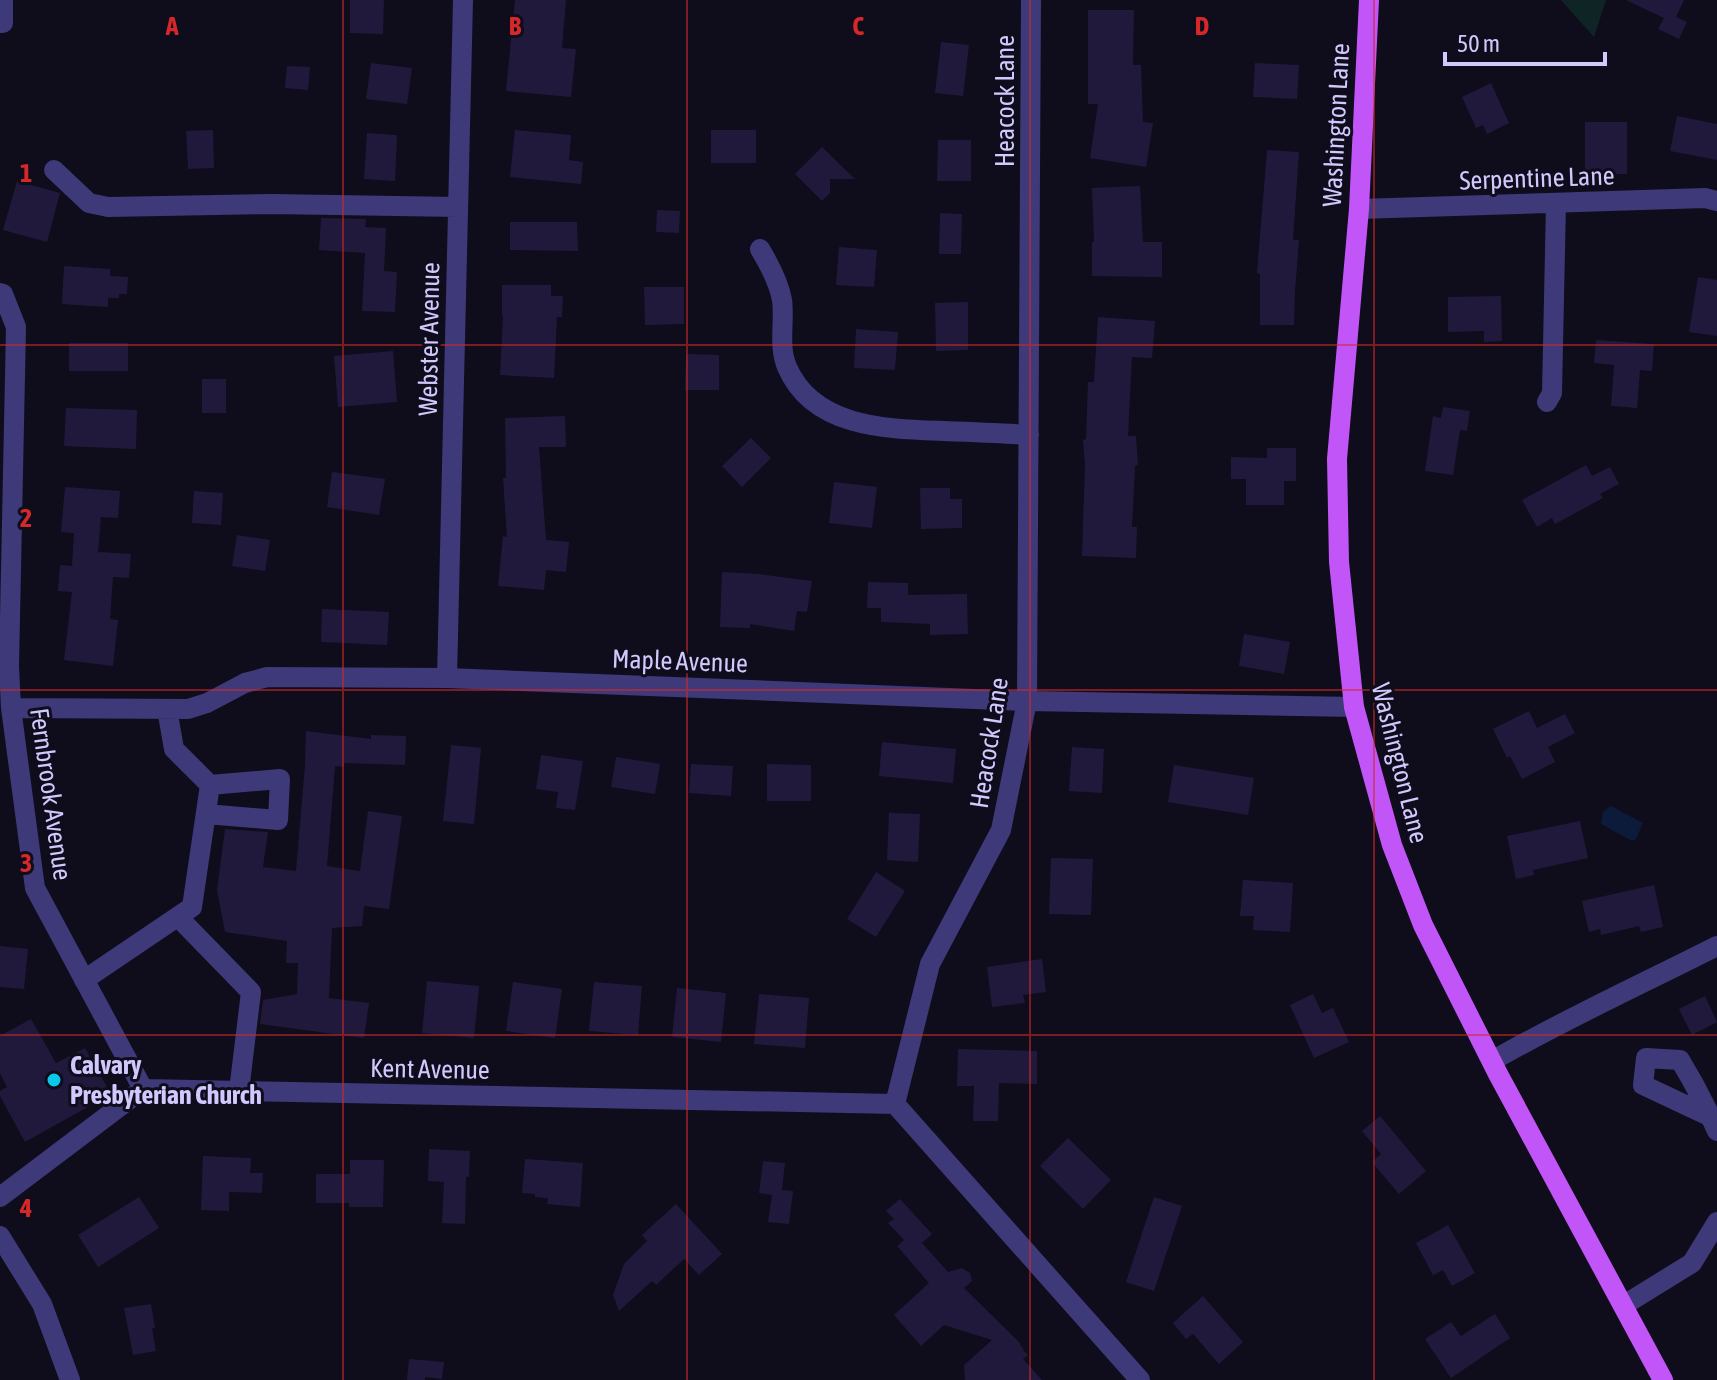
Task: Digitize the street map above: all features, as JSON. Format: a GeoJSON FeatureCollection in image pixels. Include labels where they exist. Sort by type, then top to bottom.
{"type":"FeatureCollection","features":[{"type":"Feature","properties":{"kind":"main road","name":"Washington Lane"},"geometry":{"type":"LineString","coordinates":[[1369,0],[1359,209],[1337,459],[1339,562],[1354,707],[1392,845],[1423,925],[1492,1061],[1663,1380]]}},
{"type":"Feature","properties":{"kind":"street"},"geometry":{"type":"LineString","coordinates":[[0,23],[3,23],[3,0]]}},
{"type":"Feature","properties":{"kind":"street","name":"Webster Avenue"},"geometry":{"type":"LineString","coordinates":[[447,678],[463,0]]}},
{"type":"Feature","properties":{"kind":"street","name":"Heacock Lane"},"geometry":{"type":"LineString","coordinates":[[895,1104],[930,964],[1001,830],[1027,701],[1031,0]]}},
{"type":"Feature","properties":{"kind":"street"},"geometry":{"type":"LineString","coordinates":[[54,170],[89,203],[108,207],[273,204],[458,207]]}},
{"type":"Feature","properties":{"kind":"street","name":"Serpentine Lane"},"geometry":{"type":"LineString","coordinates":[[1359,209],[1705,198],[1717,201]]}},
{"type":"Feature","properties":{"kind":"street"},"geometry":{"type":"LineString","coordinates":[[1547,402],[1552,393],[1556,203]]}},
{"type":"Feature","properties":{"kind":"street"},"geometry":{"type":"LineString","coordinates":[[760,249],[782,299],[786,365],[808,396],[826,409],[845,419],[886,429],[1029,435]]}},
{"type":"Feature","properties":{"kind":"street","name":"Fernbrook Avenue"},"geometry":{"type":"LineString","coordinates":[[0,293],[16,327],[4,666],[35,888],[143,1089]]}},
{"type":"Feature","properties":{"kind":"street","name":"Maple Avenue"},"geometry":{"type":"LineString","coordinates":[[11,708],[188,709],[207,703],[226,691],[267,677],[447,678],[1027,701],[1354,707]]}},
{"type":"Feature","properties":{"kind":"street"},"geometry":{"type":"LineString","coordinates":[[167,709],[174,749],[210,785],[280,779],[278,820],[206,814]]}},
{"type":"Feature","properties":{"kind":"street"},"geometry":{"type":"LineString","coordinates":[[84,980],[192,907],[210,785]]}},
{"type":"Feature","properties":{"kind":"street"},"geometry":{"type":"LineString","coordinates":[[178,917],[251,992],[239,1091]]}},
{"type":"Feature","properties":{"kind":"street"},"geometry":{"type":"LineString","coordinates":[[1492,1061],[1546,1030],[1717,946]]}},
{"type":"Feature","properties":{"kind":"street"},"geometry":{"type":"LineString","coordinates":[[0,1197],[143,1089]]}},
{"type":"Feature","properties":{"kind":"street","name":"Kent Avenue"},"geometry":{"type":"LineString","coordinates":[[143,1089],[895,1104]]}},
{"type":"Feature","properties":{"kind":"street"},"geometry":{"type":"LineString","coordinates":[[895,1104],[1140,1380]]}},
{"type":"Feature","properties":{"kind":"street"},"geometry":{"type":"LineString","coordinates":[[1624,1305],[1692,1263],[1717,1222]]}},
{"type":"Feature","properties":{"kind":"street"},"geometry":{"type":"LineString","coordinates":[[0,1236],[42,1304],[70,1380]]}},
{"type":"Feature","properties":{"kind":"green space"},"geometry":{"type":"Polygon","coordinates":[[[1561,0],[1606,0],[1594,37],[1561,0]]]}},
{"type":"Feature","properties":{"kind":"water"},"geometry":{"type":"Polygon","coordinates":[[[1611,806],[1643,823],[1636,839],[1632,841],[1601,824],[1603,812],[1611,806]]]}},
{"type":"Feature","properties":{"kind":"building"},"geometry":{"type":"Polygon","coordinates":[[[350,0],[384,0],[383,34],[350,33],[350,0]]]}},
{"type":"Feature","properties":{"kind":"building"},"geometry":{"type":"Polygon","coordinates":[[[515,0],[566,0],[562,48],[576,49],[571,97],[506,91],[515,0]]]}},
{"type":"Feature","properties":{"kind":"building"},"geometry":{"type":"Polygon","coordinates":[[[1626,0],[1684,0],[1676,17],[1687,22],[1679,39],[1658,29],[1664,18],[1626,0]]]}},
{"type":"Feature","properties":{"kind":"building"},"geometry":{"type":"Polygon","coordinates":[[[1088,10],[1134,10],[1133,65],[1141,65],[1143,122],[1153,123],[1146,167],[1090,158],[1098,104],[1088,104],[1088,10]]]}},
{"type":"Feature","properties":{"kind":"building"},"geometry":{"type":"Polygon","coordinates":[[[941,42],[969,45],[963,96],[935,93],[941,42]]]}},
{"type":"Feature","properties":{"kind":"building"},"geometry":{"type":"Polygon","coordinates":[[[371,63],[412,68],[407,104],[366,99],[371,63]]]}},
{"type":"Feature","properties":{"kind":"building"},"geometry":{"type":"Polygon","coordinates":[[[1255,63],[1299,65],[1297,99],[1253,97],[1255,63]]]}},
{"type":"Feature","properties":{"kind":"building"},"geometry":{"type":"Polygon","coordinates":[[[287,66],[310,67],[308,90],[285,88],[287,66]]]}},
{"type":"Feature","properties":{"kind":"building"},"geometry":{"type":"Polygon","coordinates":[[[1491,83],[1509,123],[1487,134],[1483,125],[1476,128],[1462,97],[1491,83]]]}},
{"type":"Feature","properties":{"kind":"building"},"geometry":{"type":"Polygon","coordinates":[[[1677,116],[1717,124],[1717,160],[1670,151],[1677,116]]]}},
{"type":"Feature","properties":{"kind":"building"},"geometry":{"type":"Polygon","coordinates":[[[1585,122],[1627,122],[1627,174],[1585,174],[1585,122]]]}},
{"type":"Feature","properties":{"kind":"building"},"geometry":{"type":"Polygon","coordinates":[[[213,130],[214,168],[188,169],[186,131],[213,130]]]}},
{"type":"Feature","properties":{"kind":"building"},"geometry":{"type":"Polygon","coordinates":[[[515,130],[571,135],[569,160],[583,162],[581,184],[510,177],[515,130]]]}},
{"type":"Feature","properties":{"kind":"building"},"geometry":{"type":"Polygon","coordinates":[[[711,130],[756,130],[756,163],[711,163],[711,130]]]}},
{"type":"Feature","properties":{"kind":"building"},"geometry":{"type":"Polygon","coordinates":[[[367,133],[397,135],[395,181],[364,179],[367,133]]]}},
{"type":"Feature","properties":{"kind":"building"},"geometry":{"type":"Polygon","coordinates":[[[938,140],[971,140],[971,181],[937,181],[938,140]]]}},
{"type":"Feature","properties":{"kind":"building"},"geometry":{"type":"Polygon","coordinates":[[[822,147],[855,179],[830,179],[830,193],[822,201],[795,174],[822,147]]]}},
{"type":"Feature","properties":{"kind":"building"},"geometry":{"type":"Polygon","coordinates":[[[1267,150],[1299,152],[1293,240],[1299,240],[1294,325],[1260,325],[1260,274],[1257,273],[1267,150]]]}},
{"type":"Feature","properties":{"kind":"building"},"geometry":{"type":"Polygon","coordinates":[[[17,181],[60,193],[47,242],[3,230],[17,181]]]}},
{"type":"Feature","properties":{"kind":"building"},"geometry":{"type":"Polygon","coordinates":[[[1140,186],[1143,242],[1162,242],[1162,277],[1092,276],[1092,188],[1140,186]]]}},
{"type":"Feature","properties":{"kind":"building"},"geometry":{"type":"Polygon","coordinates":[[[657,210],[680,211],[679,233],[656,232],[657,210]]]}},
{"type":"Feature","properties":{"kind":"building"},"geometry":{"type":"Polygon","coordinates":[[[940,213],[962,214],[961,254],[939,254],[940,213]]]}},
{"type":"Feature","properties":{"kind":"building"},"geometry":{"type":"Polygon","coordinates":[[[321,218],[366,219],[365,227],[386,228],[384,271],[397,272],[395,312],[362,311],[365,253],[319,250],[321,218]]]}},
{"type":"Feature","properties":{"kind":"building"},"geometry":{"type":"Polygon","coordinates":[[[510,222],[577,222],[578,251],[510,250],[510,222]]]}},
{"type":"Feature","properties":{"kind":"building"},"geometry":{"type":"Polygon","coordinates":[[[839,247],[877,250],[874,287],[836,285],[839,247]]]}},
{"type":"Feature","properties":{"kind":"building"},"geometry":{"type":"Polygon","coordinates":[[[64,266],[110,269],[110,276],[128,277],[127,294],[108,298],[108,307],[62,304],[64,266]]]}},
{"type":"Feature","properties":{"kind":"building"},"geometry":{"type":"Polygon","coordinates":[[[1698,277],[1717,280],[1717,336],[1689,332],[1698,277]]]}},
{"type":"Feature","properties":{"kind":"building"},"geometry":{"type":"Polygon","coordinates":[[[502,285],[551,285],[551,296],[563,296],[562,317],[557,317],[554,378],[500,375],[502,285]]]}},
{"type":"Feature","properties":{"kind":"building"},"geometry":{"type":"Polygon","coordinates":[[[644,287],[684,287],[684,324],[645,325],[644,287]]]}},
{"type":"Feature","properties":{"kind":"building"},"geometry":{"type":"Polygon","coordinates":[[[1501,296],[1502,341],[1484,342],[1484,331],[1448,332],[1448,297],[1501,296]]]}},
{"type":"Feature","properties":{"kind":"building"},"geometry":{"type":"Polygon","coordinates":[[[968,302],[968,350],[936,351],[935,303],[968,302]]]}},
{"type":"Feature","properties":{"kind":"building"},"geometry":{"type":"Polygon","coordinates":[[[1098,317],[1155,321],[1152,358],[1132,357],[1128,436],[1136,436],[1138,465],[1135,466],[1132,527],[1137,527],[1136,558],[1082,556],[1083,440],[1086,439],[1088,382],[1094,382],[1098,317]]]}},
{"type":"Feature","properties":{"kind":"building"},"geometry":{"type":"Polygon","coordinates":[[[856,329],[898,332],[895,370],[854,368],[856,329]]]}},
{"type":"Feature","properties":{"kind":"building"},"geometry":{"type":"Polygon","coordinates":[[[1596,340],[1654,344],[1652,371],[1640,370],[1637,408],[1611,406],[1614,365],[1594,363],[1596,340]]]}},
{"type":"Feature","properties":{"kind":"building"},"geometry":{"type":"Polygon","coordinates":[[[69,343],[128,343],[128,371],[69,371],[69,343]]]}},
{"type":"Feature","properties":{"kind":"building"},"geometry":{"type":"Polygon","coordinates":[[[393,351],[397,402],[338,407],[334,356],[393,351]]]}},
{"type":"Feature","properties":{"kind":"building"},"geometry":{"type":"Polygon","coordinates":[[[686,354],[719,355],[719,390],[685,390],[686,354]]]}},
{"type":"Feature","properties":{"kind":"building"},"geometry":{"type":"Polygon","coordinates":[[[202,379],[226,379],[226,413],[202,413],[202,379]]]}},
{"type":"Feature","properties":{"kind":"building"},"geometry":{"type":"Polygon","coordinates":[[[1443,407],[1470,411],[1467,431],[1460,430],[1453,475],[1425,471],[1433,416],[1441,418],[1443,407]]]}},
{"type":"Feature","properties":{"kind":"building"},"geometry":{"type":"Polygon","coordinates":[[[66,408],[137,410],[136,449],[64,446],[66,408]]]}},
{"type":"Feature","properties":{"kind":"building"},"geometry":{"type":"Polygon","coordinates":[[[565,416],[566,447],[539,447],[546,540],[569,542],[566,572],[546,570],[544,590],[498,586],[503,536],[507,537],[503,478],[506,478],[505,418],[565,416]]]}},
{"type":"Feature","properties":{"kind":"building"},"geometry":{"type":"Polygon","coordinates":[[[751,438],[771,458],[742,487],[722,466],[751,438]]]}},
{"type":"Feature","properties":{"kind":"building"},"geometry":{"type":"Polygon","coordinates":[[[1267,448],[1296,448],[1296,481],[1284,481],[1284,505],[1246,505],[1246,479],[1231,479],[1231,457],[1267,458],[1267,448]]]}},
{"type":"Feature","properties":{"kind":"building"},"geometry":{"type":"Polygon","coordinates":[[[1586,465],[1592,476],[1610,467],[1619,484],[1600,494],[1603,498],[1555,524],[1552,518],[1537,527],[1522,500],[1586,465]]]}},
{"type":"Feature","properties":{"kind":"building"},"geometry":{"type":"Polygon","coordinates":[[[332,472],[385,479],[379,515],[327,507],[332,472]]]}},
{"type":"Feature","properties":{"kind":"building"},"geometry":{"type":"Polygon","coordinates":[[[834,482],[877,487],[872,528],[829,523],[834,482]]]}},
{"type":"Feature","properties":{"kind":"building"},"geometry":{"type":"Polygon","coordinates":[[[65,487],[120,491],[118,518],[101,517],[98,552],[131,554],[129,578],[113,577],[110,619],[118,620],[113,666],[64,660],[72,592],[58,591],[60,565],[72,566],[74,533],[61,532],[65,487]]]}},
{"type":"Feature","properties":{"kind":"building"},"geometry":{"type":"Polygon","coordinates":[[[920,488],[950,488],[950,499],[962,499],[962,528],[921,529],[920,488]]]}},
{"type":"Feature","properties":{"kind":"building"},"geometry":{"type":"Polygon","coordinates":[[[194,491],[223,493],[221,525],[192,523],[194,491]]]}},
{"type":"Feature","properties":{"kind":"building"},"geometry":{"type":"Polygon","coordinates":[[[237,535],[270,540],[265,571],[232,566],[237,535]]]}},
{"type":"Feature","properties":{"kind":"building"},"geometry":{"type":"Polygon","coordinates":[[[722,572],[812,581],[807,612],[797,611],[794,631],[750,624],[750,628],[720,627],[722,572]]]}},
{"type":"Feature","properties":{"kind":"building"},"geometry":{"type":"Polygon","coordinates":[[[868,582],[908,583],[908,595],[967,594],[968,634],[930,635],[930,624],[881,622],[881,608],[867,608],[868,582]]]}},
{"type":"Feature","properties":{"kind":"building"},"geometry":{"type":"Polygon","coordinates":[[[322,609],[389,612],[387,645],[321,642],[322,609]]]}},
{"type":"Feature","properties":{"kind":"building"},"geometry":{"type":"Polygon","coordinates":[[[1244,634],[1290,642],[1284,674],[1239,666],[1244,634]]]}},
{"type":"Feature","properties":{"kind":"building"},"geometry":{"type":"Polygon","coordinates":[[[1529,711],[1537,728],[1565,714],[1575,733],[1548,747],[1555,762],[1522,779],[1510,756],[1507,758],[1493,729],[1529,711]]]}},
{"type":"Feature","properties":{"kind":"building"},"geometry":{"type":"Polygon","coordinates":[[[306,731],[371,739],[371,735],[406,736],[405,765],[344,763],[344,767],[335,766],[327,866],[360,871],[368,811],[402,816],[389,909],[364,906],[362,926],[332,928],[329,998],[369,1003],[364,1038],[260,1024],[263,1000],[297,994],[298,963],[286,963],[287,941],[225,932],[217,890],[225,829],[268,832],[263,867],[296,871],[306,731]]]}},
{"type":"Feature","properties":{"kind":"building"},"geometry":{"type":"Polygon","coordinates":[[[882,742],[956,749],[953,783],[879,776],[882,742]]]}},
{"type":"Feature","properties":{"kind":"building"},"geometry":{"type":"Polygon","coordinates":[[[451,745],[481,748],[474,824],[443,821],[451,745]]]}},
{"type":"Feature","properties":{"kind":"building"},"geometry":{"type":"Polygon","coordinates":[[[1072,747],[1104,749],[1102,793],[1069,791],[1072,747]]]}},
{"type":"Feature","properties":{"kind":"building"},"geometry":{"type":"Polygon","coordinates":[[[541,755],[583,761],[575,810],[556,808],[558,792],[536,789],[541,755]]]}},
{"type":"Feature","properties":{"kind":"building"},"geometry":{"type":"Polygon","coordinates":[[[616,757],[660,764],[655,794],[611,787],[616,757]]]}},
{"type":"Feature","properties":{"kind":"building"},"geometry":{"type":"Polygon","coordinates":[[[691,764],[733,766],[731,796],[689,793],[691,764]]]}},
{"type":"Feature","properties":{"kind":"building"},"geometry":{"type":"Polygon","coordinates":[[[767,764],[811,765],[811,801],[767,801],[767,764]]]}},
{"type":"Feature","properties":{"kind":"building"},"geometry":{"type":"Polygon","coordinates":[[[1174,765],[1254,778],[1248,815],[1168,802],[1174,765]]]}},
{"type":"Feature","properties":{"kind":"building"},"geometry":{"type":"Polygon","coordinates":[[[889,813],[920,814],[918,862],[887,860],[889,813]]]}},
{"type":"Feature","properties":{"kind":"building"},"geometry":{"type":"Polygon","coordinates":[[[1580,821],[1588,858],[1533,870],[1534,875],[1516,879],[1507,836],[1580,821]]]}},
{"type":"Feature","properties":{"kind":"building"},"geometry":{"type":"Polygon","coordinates":[[[1051,858],[1093,859],[1091,915],[1049,914],[1051,858]]]}},
{"type":"Feature","properties":{"kind":"building"},"geometry":{"type":"Polygon","coordinates":[[[876,872],[905,891],[876,937],[847,919],[876,872]]]}},
{"type":"Feature","properties":{"kind":"building"},"geometry":{"type":"Polygon","coordinates":[[[1243,880],[1293,883],[1290,932],[1253,930],[1254,916],[1240,916],[1243,880]]]}},
{"type":"Feature","properties":{"kind":"building"},"geometry":{"type":"Polygon","coordinates":[[[1654,885],[1663,927],[1641,932],[1639,926],[1601,935],[1600,929],[1589,932],[1582,901],[1654,885]]]}},
{"type":"Feature","properties":{"kind":"building"},"geometry":{"type":"Polygon","coordinates":[[[0,946],[28,949],[24,989],[0,987],[0,946]]]}},
{"type":"Feature","properties":{"kind":"building"},"geometry":{"type":"Polygon","coordinates":[[[1042,959],[1046,992],[1023,995],[1025,1003],[992,1007],[987,967],[1042,959]]]}},
{"type":"Feature","properties":{"kind":"building"},"geometry":{"type":"Polygon","coordinates":[[[427,981],[479,986],[474,1038],[422,1033],[427,981]]]}},
{"type":"Feature","properties":{"kind":"building"},"geometry":{"type":"Polygon","coordinates":[[[513,982],[562,989],[555,1038],[506,1031],[513,982]]]}},
{"type":"Feature","properties":{"kind":"building"},"geometry":{"type":"Polygon","coordinates":[[[594,982],[642,986],[638,1035],[589,1031],[594,982]]]}},
{"type":"Feature","properties":{"kind":"building"},"geometry":{"type":"Polygon","coordinates":[[[677,988],[726,993],[721,1042],[672,1037],[677,988]]]}},
{"type":"Feature","properties":{"kind":"building"},"geometry":{"type":"Polygon","coordinates":[[[759,994],[809,998],[805,1048],[754,1044],[759,994]]]}},
{"type":"Feature","properties":{"kind":"building"},"geometry":{"type":"Polygon","coordinates":[[[1313,994],[1322,1013],[1333,1008],[1349,1042],[1314,1058],[1290,1005],[1313,994]]]}},
{"type":"Feature","properties":{"kind":"building"},"geometry":{"type":"Polygon","coordinates":[[[1705,996],[1717,1022],[1692,1035],[1679,1009],[1705,996]]]}},
{"type":"Feature","properties":{"kind":"building","name":"Calvary Presbyterian Church"},"geometry":{"type":"Polygon","coordinates":[[[31,1019],[56,1063],[85,1048],[111,1094],[25,1142],[0,1096],[0,1091],[7,1087],[0,1073],[0,1036],[31,1019]]]}},
{"type":"Feature","properties":{"kind":"building"},"geometry":{"type":"Polygon","coordinates":[[[958,1049],[1037,1051],[1037,1084],[999,1083],[998,1121],[973,1121],[974,1086],[957,1086],[958,1049]]]}},
{"type":"Feature","properties":{"kind":"building"},"geometry":{"type":"Polygon","coordinates":[[[1380,1116],[1426,1171],[1399,1194],[1372,1162],[1381,1154],[1362,1131],[1380,1116]]]}},
{"type":"Feature","properties":{"kind":"building"},"geometry":{"type":"Polygon","coordinates":[[[1068,1138],[1111,1180],[1083,1209],[1040,1166],[1068,1138]]]}},
{"type":"Feature","properties":{"kind":"building"},"geometry":{"type":"Polygon","coordinates":[[[429,1149],[470,1151],[465,1224],[442,1223],[444,1182],[428,1181],[429,1149]]]}},
{"type":"Feature","properties":{"kind":"building"},"geometry":{"type":"Polygon","coordinates":[[[203,1156],[251,1158],[250,1173],[263,1173],[262,1193],[229,1192],[229,1211],[201,1210],[203,1156]]]}},
{"type":"Feature","properties":{"kind":"building"},"geometry":{"type":"Polygon","coordinates":[[[525,1159],[583,1163],[580,1207],[547,1204],[548,1198],[522,1193],[525,1159]]]}},
{"type":"Feature","properties":{"kind":"building"},"geometry":{"type":"Polygon","coordinates":[[[350,1160],[384,1160],[383,1207],[316,1203],[316,1174],[350,1174],[350,1160]]]}},
{"type":"Feature","properties":{"kind":"building"},"geometry":{"type":"Polygon","coordinates":[[[763,1161],[785,1163],[782,1190],[793,1191],[789,1224],[768,1222],[772,1195],[759,1193],[763,1161]]]}},
{"type":"Feature","properties":{"kind":"building"},"geometry":{"type":"Polygon","coordinates":[[[139,1197],[159,1228],[98,1267],[78,1235],[139,1197]]]}},
{"type":"Feature","properties":{"kind":"building"},"geometry":{"type":"Polygon","coordinates":[[[1154,1197],[1182,1206],[1154,1291],[1126,1282],[1154,1197]]]}},
{"type":"Feature","properties":{"kind":"building"},"geometry":{"type":"Polygon","coordinates":[[[900,1199],[932,1234],[922,1243],[948,1272],[962,1268],[970,1273],[972,1281],[964,1288],[1021,1344],[1028,1355],[1023,1359],[1042,1380],[965,1380],[964,1365],[992,1340],[944,1325],[921,1346],[894,1315],[929,1283],[897,1246],[904,1240],[888,1223],[894,1219],[886,1211],[900,1199]]]}},
{"type":"Feature","properties":{"kind":"building"},"geometry":{"type":"Polygon","coordinates":[[[676,1204],[722,1254],[699,1275],[684,1259],[656,1285],[652,1281],[619,1311],[613,1295],[624,1264],[647,1241],[642,1235],[676,1204]]]}},
{"type":"Feature","properties":{"kind":"building"},"geometry":{"type":"Polygon","coordinates":[[[1448,1225],[1475,1273],[1452,1286],[1443,1270],[1433,1275],[1416,1243],[1448,1225]]]}},
{"type":"Feature","properties":{"kind":"building"},"geometry":{"type":"Polygon","coordinates":[[[1203,1296],[1243,1342],[1219,1364],[1193,1334],[1186,1339],[1173,1323],[1203,1296]]]}},
{"type":"Feature","properties":{"kind":"building"},"geometry":{"type":"Polygon","coordinates":[[[151,1304],[156,1351],[133,1355],[124,1308],[151,1304]]]}},
{"type":"Feature","properties":{"kind":"building"},"geometry":{"type":"Polygon","coordinates":[[[1495,1314],[1510,1338],[1451,1378],[1425,1339],[1451,1322],[1461,1336],[1495,1314]]]}},
{"type":"Feature","properties":{"kind":"building"},"geometry":{"type":"Polygon","coordinates":[[[409,1359],[444,1362],[442,1379],[425,1377],[425,1380],[407,1380],[409,1359]]]}},
{"type":"Feature","properties":{"kind":"place","name":"Calvary Presbyterian Church"},"geometry":{"type":"Point","coordinates":[54,1080]}}]}
